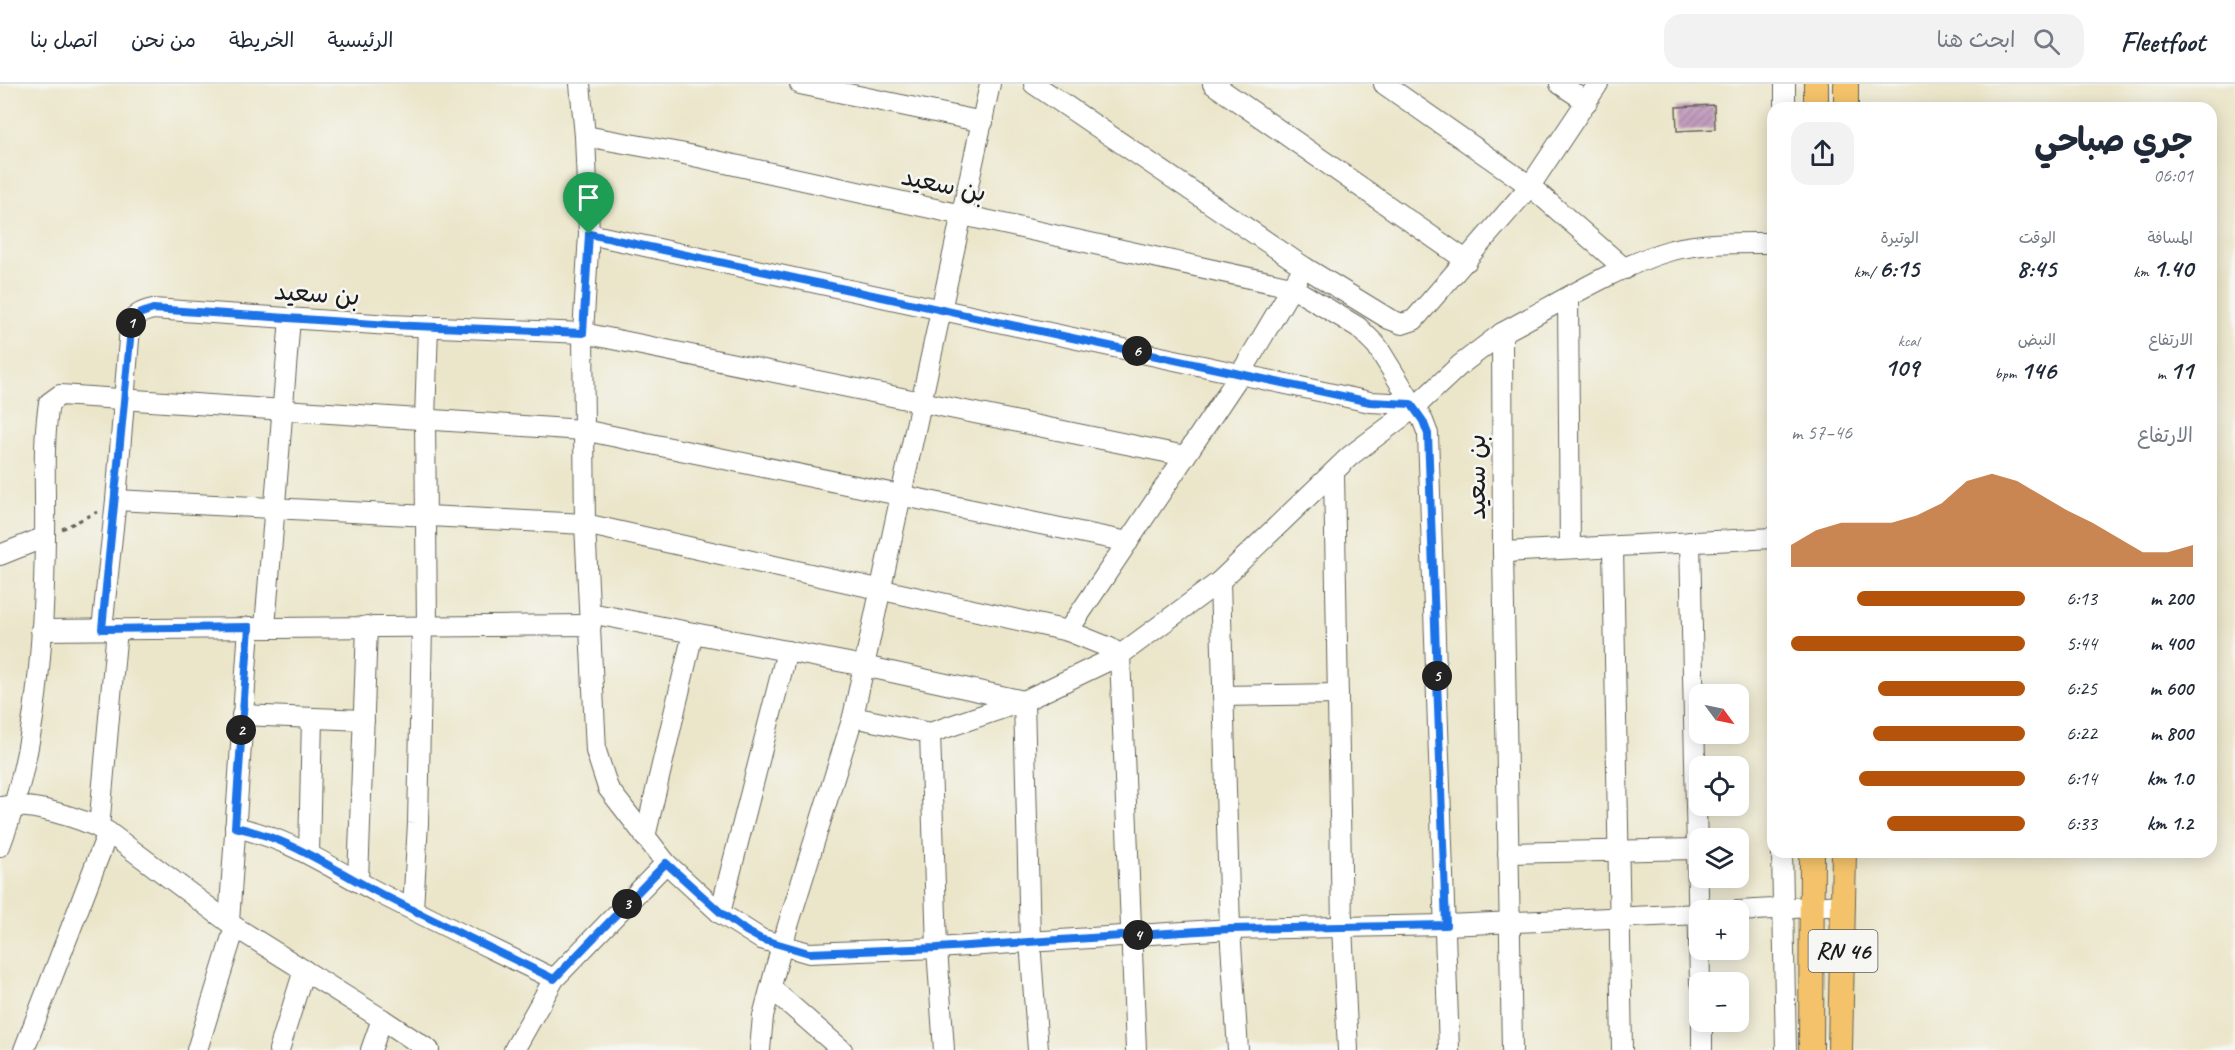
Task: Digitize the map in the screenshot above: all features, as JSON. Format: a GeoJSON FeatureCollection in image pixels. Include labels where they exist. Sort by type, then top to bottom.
{"type":"FeatureCollection","features":[{"type":"Feature","properties":{"kind":"main road"},"geometry":{"type":"LineString","coordinates":[[1816,84],[1816,102]]}},
{"type":"Feature","properties":{"kind":"main road"},"geometry":{"type":"LineString","coordinates":[[1846,84],[1846,102]]}},
{"type":"Feature","properties":{"kind":"main road","name":"RN 46"},"geometry":{"type":"LineString","coordinates":[[1811,1050],[1812,858]]}},
{"type":"Feature","properties":{"kind":"main road","name":"RN 46"},"geometry":{"type":"LineString","coordinates":[[1840,1050],[1844,858]]}},
{"type":"Feature","properties":{"kind":"street"},"geometry":{"type":"LineString","coordinates":[[580,84],[585,136],[589,234],[583,333],[585,524],[591,619],[593,724],[599,768],[608,788],[666,863],[720,912],[746,931],[809,953],[937,948],[1230,929],[1446,925],[1689,914]]}},
{"type":"Feature","properties":{"kind":"street"},"geometry":{"type":"LineString","coordinates":[[800,84],[982,122]]}},
{"type":"Feature","properties":{"kind":"street"},"geometry":{"type":"LineString","coordinates":[[760,1050],[763,1016],[782,945],[853,717],[919,402],[990,84]]}},
{"type":"Feature","properties":{"kind":"street"},"geometry":{"type":"LineString","coordinates":[[1214,84],[1467,261]]}},
{"type":"Feature","properties":{"kind":"street"},"geometry":{"type":"LineString","coordinates":[[1384,84],[1530,186],[1625,270]]}},
{"type":"Feature","properties":{"kind":"street"},"geometry":{"type":"LineString","coordinates":[[1560,84],[1587,102]]}},
{"type":"Feature","properties":{"kind":"street"},"geometry":{"type":"LineString","coordinates":[[1037,85],[1304,267],[1389,320],[1402,324],[1414,320],[1530,186],[1598,84]]}},
{"type":"Feature","properties":{"kind":"street"},"geometry":{"type":"LineString","coordinates":[[1785,84],[1785,102]]}},
{"type":"Feature","properties":{"kind":"street","name":"بن سعيد"},"geometry":{"type":"LineString","coordinates":[[585,136],[680,153],[1291,287],[1350,322],[1371,339],[1428,434],[1446,925]]}},
{"type":"Feature","properties":{"kind":"street"},"geometry":{"type":"LineString","coordinates":[[589,234],[1370,402],[1413,406]]}},
{"type":"Feature","properties":{"kind":"street"},"geometry":{"type":"LineString","coordinates":[[853,717],[930,733],[1024,701],[1120,655],[1220,581],[1370,439],[1502,333],[1625,270],[1672,250],[1700,245],[1767,243]]}},
{"type":"Feature","properties":{"kind":"street"},"geometry":{"type":"LineString","coordinates":[[1068,631],[1241,373],[1304,267]]}},
{"type":"Feature","properties":{"kind":"street"},"geometry":{"type":"LineString","coordinates":[[1568,298],[1570,548]]}},
{"type":"Feature","properties":{"kind":"street","name":"بن سعيد"},"geometry":{"type":"LineString","coordinates":[[24,1050],[104,830],[116,500],[130,327],[132,319],[139,314],[153,309],[583,333],[1185,456]]}},
{"type":"Feature","properties":{"kind":"street"},"geometry":{"type":"LineString","coordinates":[[197,1050],[232,924],[242,715],[257,627],[273,508],[290,318]]}},
{"type":"Feature","properties":{"kind":"street"},"geometry":{"type":"LineString","coordinates":[[412,909],[425,625],[427,516],[425,420],[428,326]]}},
{"type":"Feature","properties":{"kind":"street","name":"بن سعيد"},"geometry":{"type":"LineString","coordinates":[[1502,333],[1503,552],[1767,538]]}},
{"type":"Feature","properties":{"kind":"street"},"geometry":{"type":"LineString","coordinates":[[0,846],[8,806],[32,731],[45,537],[46,422],[49,403],[54,398],[65,394],[123,400],[583,430],[1128,542]]}},
{"type":"Feature","properties":{"kind":"street"},"geometry":{"type":"LineString","coordinates":[[1334,474],[1342,926],[1348,1050]]}},
{"type":"Feature","properties":{"kind":"street"},"geometry":{"type":"LineString","coordinates":[[116,500],[585,524],[879,587],[1068,631],[1110,648],[1120,655]]}},
{"type":"Feature","properties":{"kind":"street"},"geometry":{"type":"LineString","coordinates":[[0,555],[45,537]]}},
{"type":"Feature","properties":{"kind":"street"},"geometry":{"type":"LineString","coordinates":[[1690,542],[1697,828]]}},
{"type":"Feature","properties":{"kind":"street"},"geometry":{"type":"LineString","coordinates":[[1613,547],[1622,1050]]}},
{"type":"Feature","properties":{"kind":"street"},"geometry":{"type":"LineString","coordinates":[[1503,552],[1512,1050]]}},
{"type":"Feature","properties":{"kind":"street"},"geometry":{"type":"LineString","coordinates":[[1220,581],[1230,929],[1238,1050]]}},
{"type":"Feature","properties":{"kind":"street"},"geometry":{"type":"LineString","coordinates":[[40,630],[425,625],[591,619],[693,633],[864,666],[1024,701]]}},
{"type":"Feature","properties":{"kind":"street"},"geometry":{"type":"LineString","coordinates":[[358,881],[367,626]]}},
{"type":"Feature","properties":{"kind":"street"},"geometry":{"type":"LineString","coordinates":[[645,837],[693,633]]}},
{"type":"Feature","properties":{"kind":"street"},"geometry":{"type":"LineString","coordinates":[[720,912],[787,651]]}},
{"type":"Feature","properties":{"kind":"street"},"geometry":{"type":"LineString","coordinates":[[1120,655],[1136,1050]]}},
{"type":"Feature","properties":{"kind":"street"},"geometry":{"type":"LineString","coordinates":[[1223,696],[1338,694]]}},
{"type":"Feature","properties":{"kind":"street"},"geometry":{"type":"LineString","coordinates":[[1024,701],[1030,941],[1038,1050]]}},
{"type":"Feature","properties":{"kind":"street"},"geometry":{"type":"LineString","coordinates":[[242,715],[364,720]]}},
{"type":"Feature","properties":{"kind":"street"},"geometry":{"type":"LineString","coordinates":[[309,854],[312,718]]}},
{"type":"Feature","properties":{"kind":"street"},"geometry":{"type":"LineString","coordinates":[[930,733],[937,948],[944,1050]]}},
{"type":"Feature","properties":{"kind":"street"},"geometry":{"type":"LineString","coordinates":[[8,806],[104,830],[232,924],[429,1050]]}},
{"type":"Feature","properties":{"kind":"street"},"geometry":{"type":"LineString","coordinates":[[235,827],[266,833],[554,979]]}},
{"type":"Feature","properties":{"kind":"street"},"geometry":{"type":"LineString","coordinates":[[1508,853],[1689,849]]}},
{"type":"Feature","properties":{"kind":"street"},"geometry":{"type":"LineString","coordinates":[[1782,858],[1786,1050]]}},
{"type":"Feature","properties":{"kind":"street"},"geometry":{"type":"LineString","coordinates":[[514,1050],[554,979],[666,863]]}},
{"type":"Feature","properties":{"kind":"street"},"geometry":{"type":"LineString","coordinates":[[1749,910],[1844,905]]}},
{"type":"Feature","properties":{"kind":"street"},"geometry":{"type":"LineString","coordinates":[[1446,925],[1449,1050]]}},
{"type":"Feature","properties":{"kind":"street"},"geometry":{"type":"LineString","coordinates":[[279,1050],[304,970]]}},
{"type":"Feature","properties":{"kind":"street"},"geometry":{"type":"LineString","coordinates":[[771,988],[842,1050]]}},
{"type":"Feature","properties":{"kind":"street"},"geometry":{"type":"LineString","coordinates":[[370,1050],[382,1019]]}},
{"type":"Feature","properties":{"kind":"street"},"geometry":{"type":"LineString","coordinates":[[1702,1032],[1702,1050]]}},
{"type":"Feature","properties":{"kind":"path"},"geometry":{"type":"LineString","coordinates":[[45,537],[80,521],[116,500]]}},
{"type":"Feature","properties":{"kind":"building"},"geometry":{"type":"Polygon","coordinates":[[[1714,105],[1715,129],[1677,131],[1676,107],[1714,105]]]}},
{"type":"Feature","properties":{"kind":"route"},"geometry":{"type":"LineString","coordinates":[[589,234],[1370,402],[1411,404],[1423,421],[1428,434],[1446,925],[1230,929],[937,948],[809,953],[761,939],[746,931],[720,912],[666,863],[554,979],[379,893],[286,841],[266,833],[235,827],[249,627],[102,629],[132,319],[153,309],[390,325],[583,333],[589,234]]}}]}
